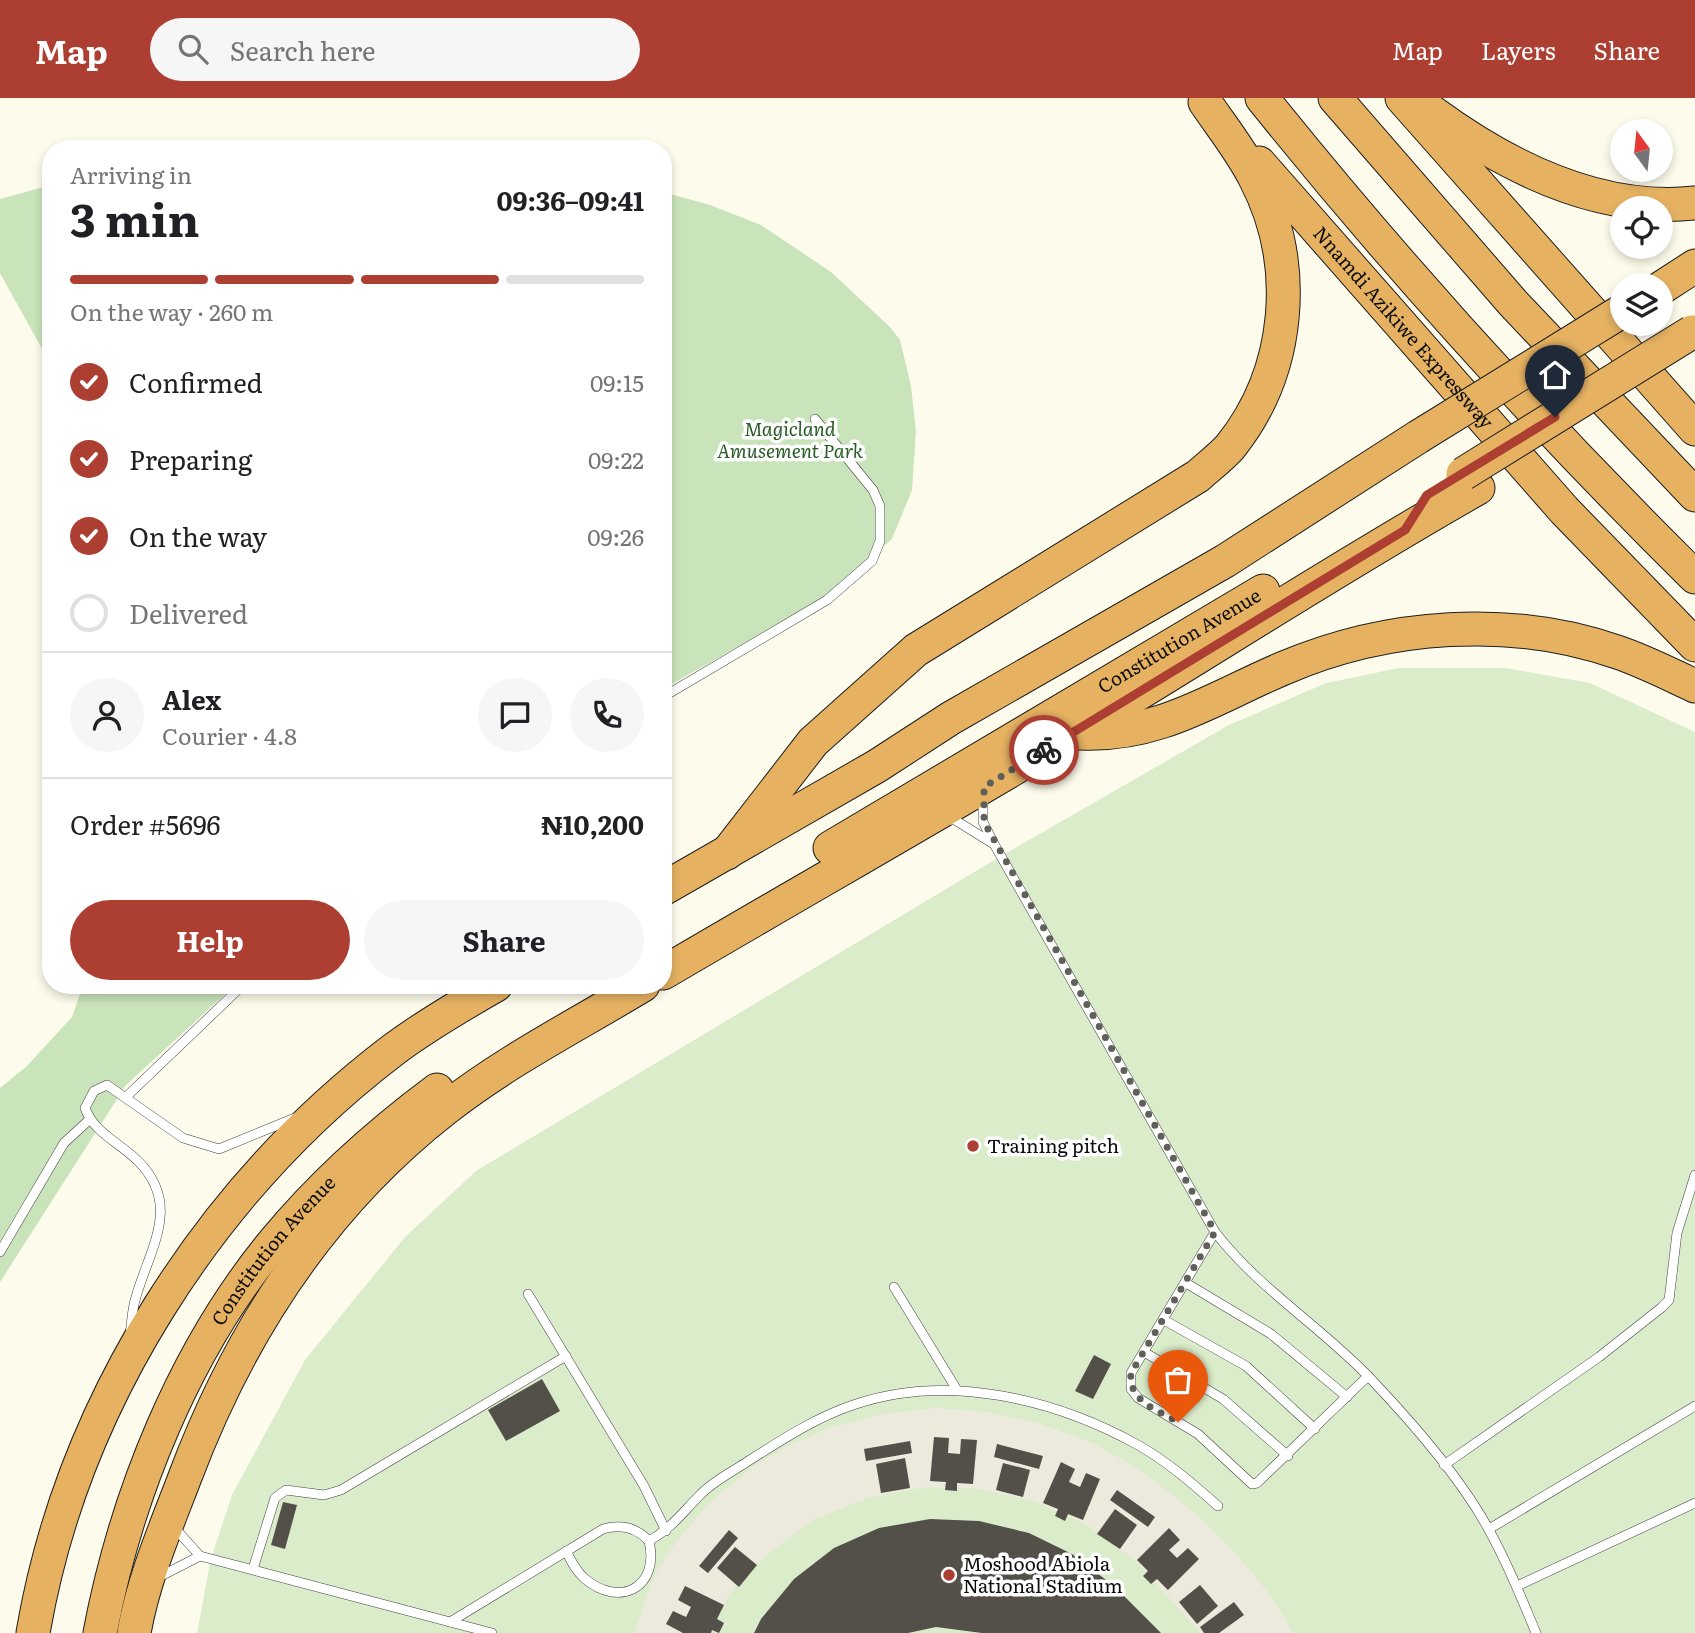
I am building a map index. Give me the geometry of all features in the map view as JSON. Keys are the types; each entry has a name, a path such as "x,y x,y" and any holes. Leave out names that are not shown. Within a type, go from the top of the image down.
{"highway":[{"name":"Nnamdi Azikiwe Expressway","path":"1262,98 1449,320 1609,492 1695,577"},
{"path":"1335,98 1513,303 1695,495"},
{"path":"1402,98 1695,429"},
{"path":"1413,98 1465,136 1514,164 1562,184 1614,199 1667,206 1695,203"},
{"name":"Nnamdi Azikiwe Expressway","path":"1204,100 1564,510 1695,645"},
{"path":"727,853 813,741 916,650 1198,476 1229,447 1270,376 1281,328 1281,248 1255,178 1204,100"},
{"path":"1673,280 1695,266"},
{"path":"672,884 877,766 951,718 1225,561 1418,437 1610,319"},
{"name":"Constitution Avenue","path":"672,943 986,774 1056,733 1427,495 1471,481 1694,340"},
{"path":"1056,733 1405,530 1471,481"},
{"path":"1405,530 1427,495"},
{"path":"1056,733 1097,734 1158,724 1180,717 1312,657 1375,640 1447,630 1481,629 1568,640 1616,652 1695,686"},
{"path":"672,968 921,822 986,774"},
{"path":"33,1633 40,1591 65,1506 99,1420 145,1331 202,1242 264,1168 332,1102 393,1050 482,994"},
{"name":"Constitution Avenue","path":"100,1633 111,1575 140,1485 178,1392 226,1311 273,1243 334,1178 398,1120 469,1067 586,994"},
{"path":"178,1392 295,1263 356,1188 444,1110 496,1073 628,994"},
{"path":"133,1629 169,1521 228,1374 295,1263"}],"lane":[{"path":"672,692 827,600 872,561 880,541 880,506 873,490 815,419"},
{"path":"986,774 984,822 994,844 1215,1232 1238,1262 1368,1376 1444,1465 1489,1529 1536,1633"},
{"path":"921,822 955,820 994,844"},
{"path":"126,1097 234,994"},
{"path":"124,1372 135,1299 162,1214 157,1188 139,1161 89,1120 85,1108 94,1091 107,1085 183,1138 219,1149 332,1102"},
{"path":"0,1252 64,1143 89,1120"},
{"path":"1444,1465 1599,1357 1669,1300 1677,1233 1695,1175"},
{"path":"1215,1232 1131,1373 1131,1389 1138,1398 1198,1434 1252,1484 1262,1482 1368,1376"},
{"path":"1186,1283 1271,1334 1347,1397"},
{"path":"894,1287 957,1390"},
{"path":"528,1294 644,1486 666,1531"},
{"path":"1164,1320 1246,1366 1315,1429"},
{"path":"1144,1352 1223,1399 1288,1456"},
{"path":"253,1569 275,1498 286,1490 324,1495 341,1490 566,1356"},
{"path":"649,1541 679,1521 701,1493 738,1467 827,1417 882,1396 939,1389 1032,1403 1107,1430 1177,1471 1218,1506"},
{"path":"1489,1529 1695,1406"},
{"path":"1517,1586 1695,1503"},
{"path":"169,1521 200,1556 492,1633"},
{"path":"450,1622 566,1551 603,1529 616,1525 642,1533 649,1541 652,1553 644,1580 637,1589 626,1593 611,1593 590,1582 566,1551"},
{"path":"148,1582 200,1556"}],"green space":[{"path":"42,187 42,349 0,273 0,199"},
{"name":"Magicland Amusement Park","path":"672,194 710,205 761,225 831,272 890,327 900,340 911,386 916,431 912,490 892,539 821,600 672,684"},
{"path":"1399,668 1506,668 1590,683 1695,732 1695,1633 197,1633 211,1558 232,1495 305,1360 405,1237 476,1171 1001,856 1229,725 1326,683"},
{"path":"80,994 225,994 126,1085 0,1282 0,1088 27,1066 72,1017"}],"shaded area":[{"path":"936,1408 988,1412 1041,1424 1095,1444 1143,1472 1196,1514 1235,1552 1274,1600 1293,1633 1201,1633 1133,1558 1087,1525 1036,1502 981,1489 925,1487 868,1498 813,1520 765,1556 730,1593 708,1633 634,1633 656,1572 679,1538 712,1500 753,1467 789,1445 833,1427 881,1414"}],"building":[{"path":"1094,1355 1111,1364 1093,1399 1075,1391"},
{"path":"542,1379 560,1411 506,1441 488,1410"},
{"path":"934,1437 949,1438 948,1453 960,1454 961,1439 977,1440 973,1484 957,1483 957,1491 945,1490 946,1482 930,1481"},
{"path":"910,1441 912,1453 866,1461 864,1449"},
{"path":"997,1444 1043,1456 1039,1469 994,1457"},
{"path":"905,1458 910,1488 881,1493 876,1464"},
{"path":"1061,1462 1075,1469 1069,1482 1080,1487 1086,1473 1100,1479 1083,1520 1068,1514 1065,1521 1055,1516 1058,1509 1043,1503"},
{"path":"1003,1463 1030,1470 1023,1497 996,1490"},
{"path":"1117,1490 1155,1517 1148,1527 1110,1500"},
{"path":"283,1502 297,1505 285,1549 271,1545"},
{"path":"1115,1509 1137,1525 1120,1549 1097,1534"},
{"name":"Moshood Abiola National Stadium","path":"930,1519 979,1521 1029,1533 1072,1554 1114,1586 1161,1633 982,1633 936,1627 908,1633 754,1633 761,1619 794,1579 834,1548 879,1528"},
{"path":"1169,1528 1180,1540 1169,1550 1177,1558 1188,1548 1199,1559 1168,1590 1157,1579 1151,1584 1143,1576 1148,1571 1137,1560"},
{"path":"729,1530 738,1538 708,1573 699,1566"},
{"path":"735,1547 757,1565 739,1587 717,1568"},
{"path":"1200,1585 1218,1606 1197,1624 1179,1602"},
{"path":"685,1586 724,1605 717,1619 724,1623 719,1633 712,1630 711,1633 683,1633 666,1624 673,1611 686,1617 691,1607 678,1600"},
{"path":"1234,1602 1244,1615 1219,1633 1204,1633 1200,1627"}],"way so far":[{"path":"1044,750 984,787 984,822 1215,1232 1131,1373 1131,1389 1138,1398 1178,1422"}],"place":[{"name":"Training pitch","path":"973,1146"},
{"name":"Moshood Abiola National Stadium","path":"949,1575"}],"route":[{"path":"1044,750 1405,530 1427,495 1555,417"}]}
